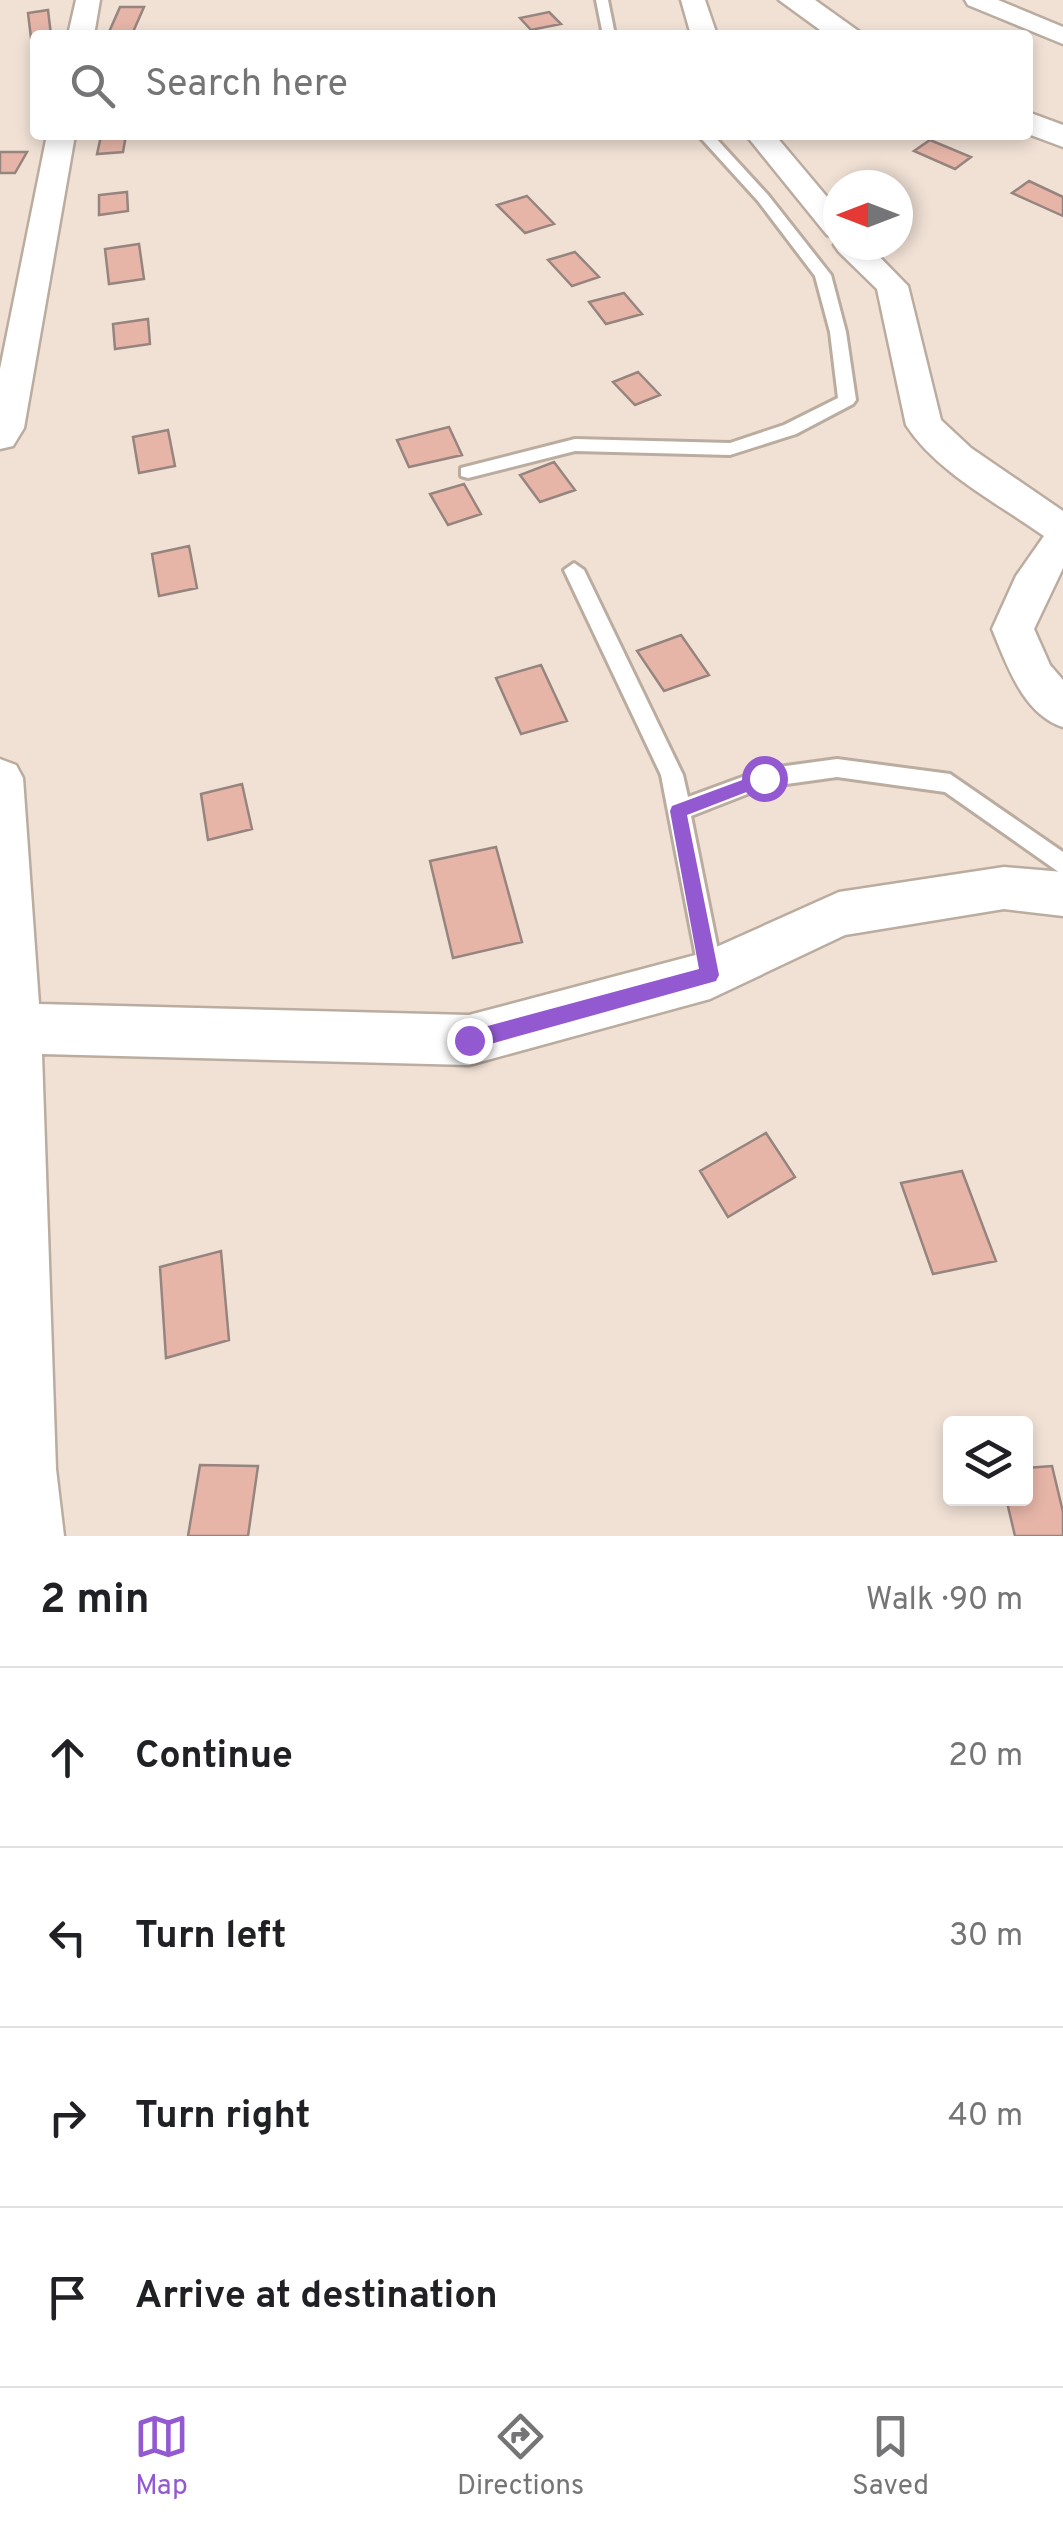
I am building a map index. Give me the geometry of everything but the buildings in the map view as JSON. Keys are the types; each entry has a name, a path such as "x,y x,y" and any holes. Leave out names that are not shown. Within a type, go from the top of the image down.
{"main road":[{"path":"794,0 840,30"},
{"path":"1033,124 1063,137"}],"street":[{"path":"82,30 88,0"},
{"path":"694,0 703,30"},
{"path":"976,0 1063,36"},
{"path":"0,437 6,428 59,140"},
{"path":"764,140 823,211"},
{"path":"865,260 892,286 924,424 958,457 1063,530"},
{"path":"1063,538 1036,576 1014,629 1033,676 1063,710"},
{"path":"0,778 15,1028 24,1470 31,1536"},
{"path":"15,1028 469,1040 710,975 839,914 1004,888 1063,894"}],"lane":[{"path":"602,0 608,30"},
{"path":"468,472 575,445 730,448 771,436 847,400 838,332 823,275 763,198 710,140"},
{"path":"574,570 672,775 710,975"},
{"path":"678,811 764,778 838,768 950,783 1063,865"}],"route":[{"path":"469,1040 710,975 695,882 678,811 764,778"}]}
